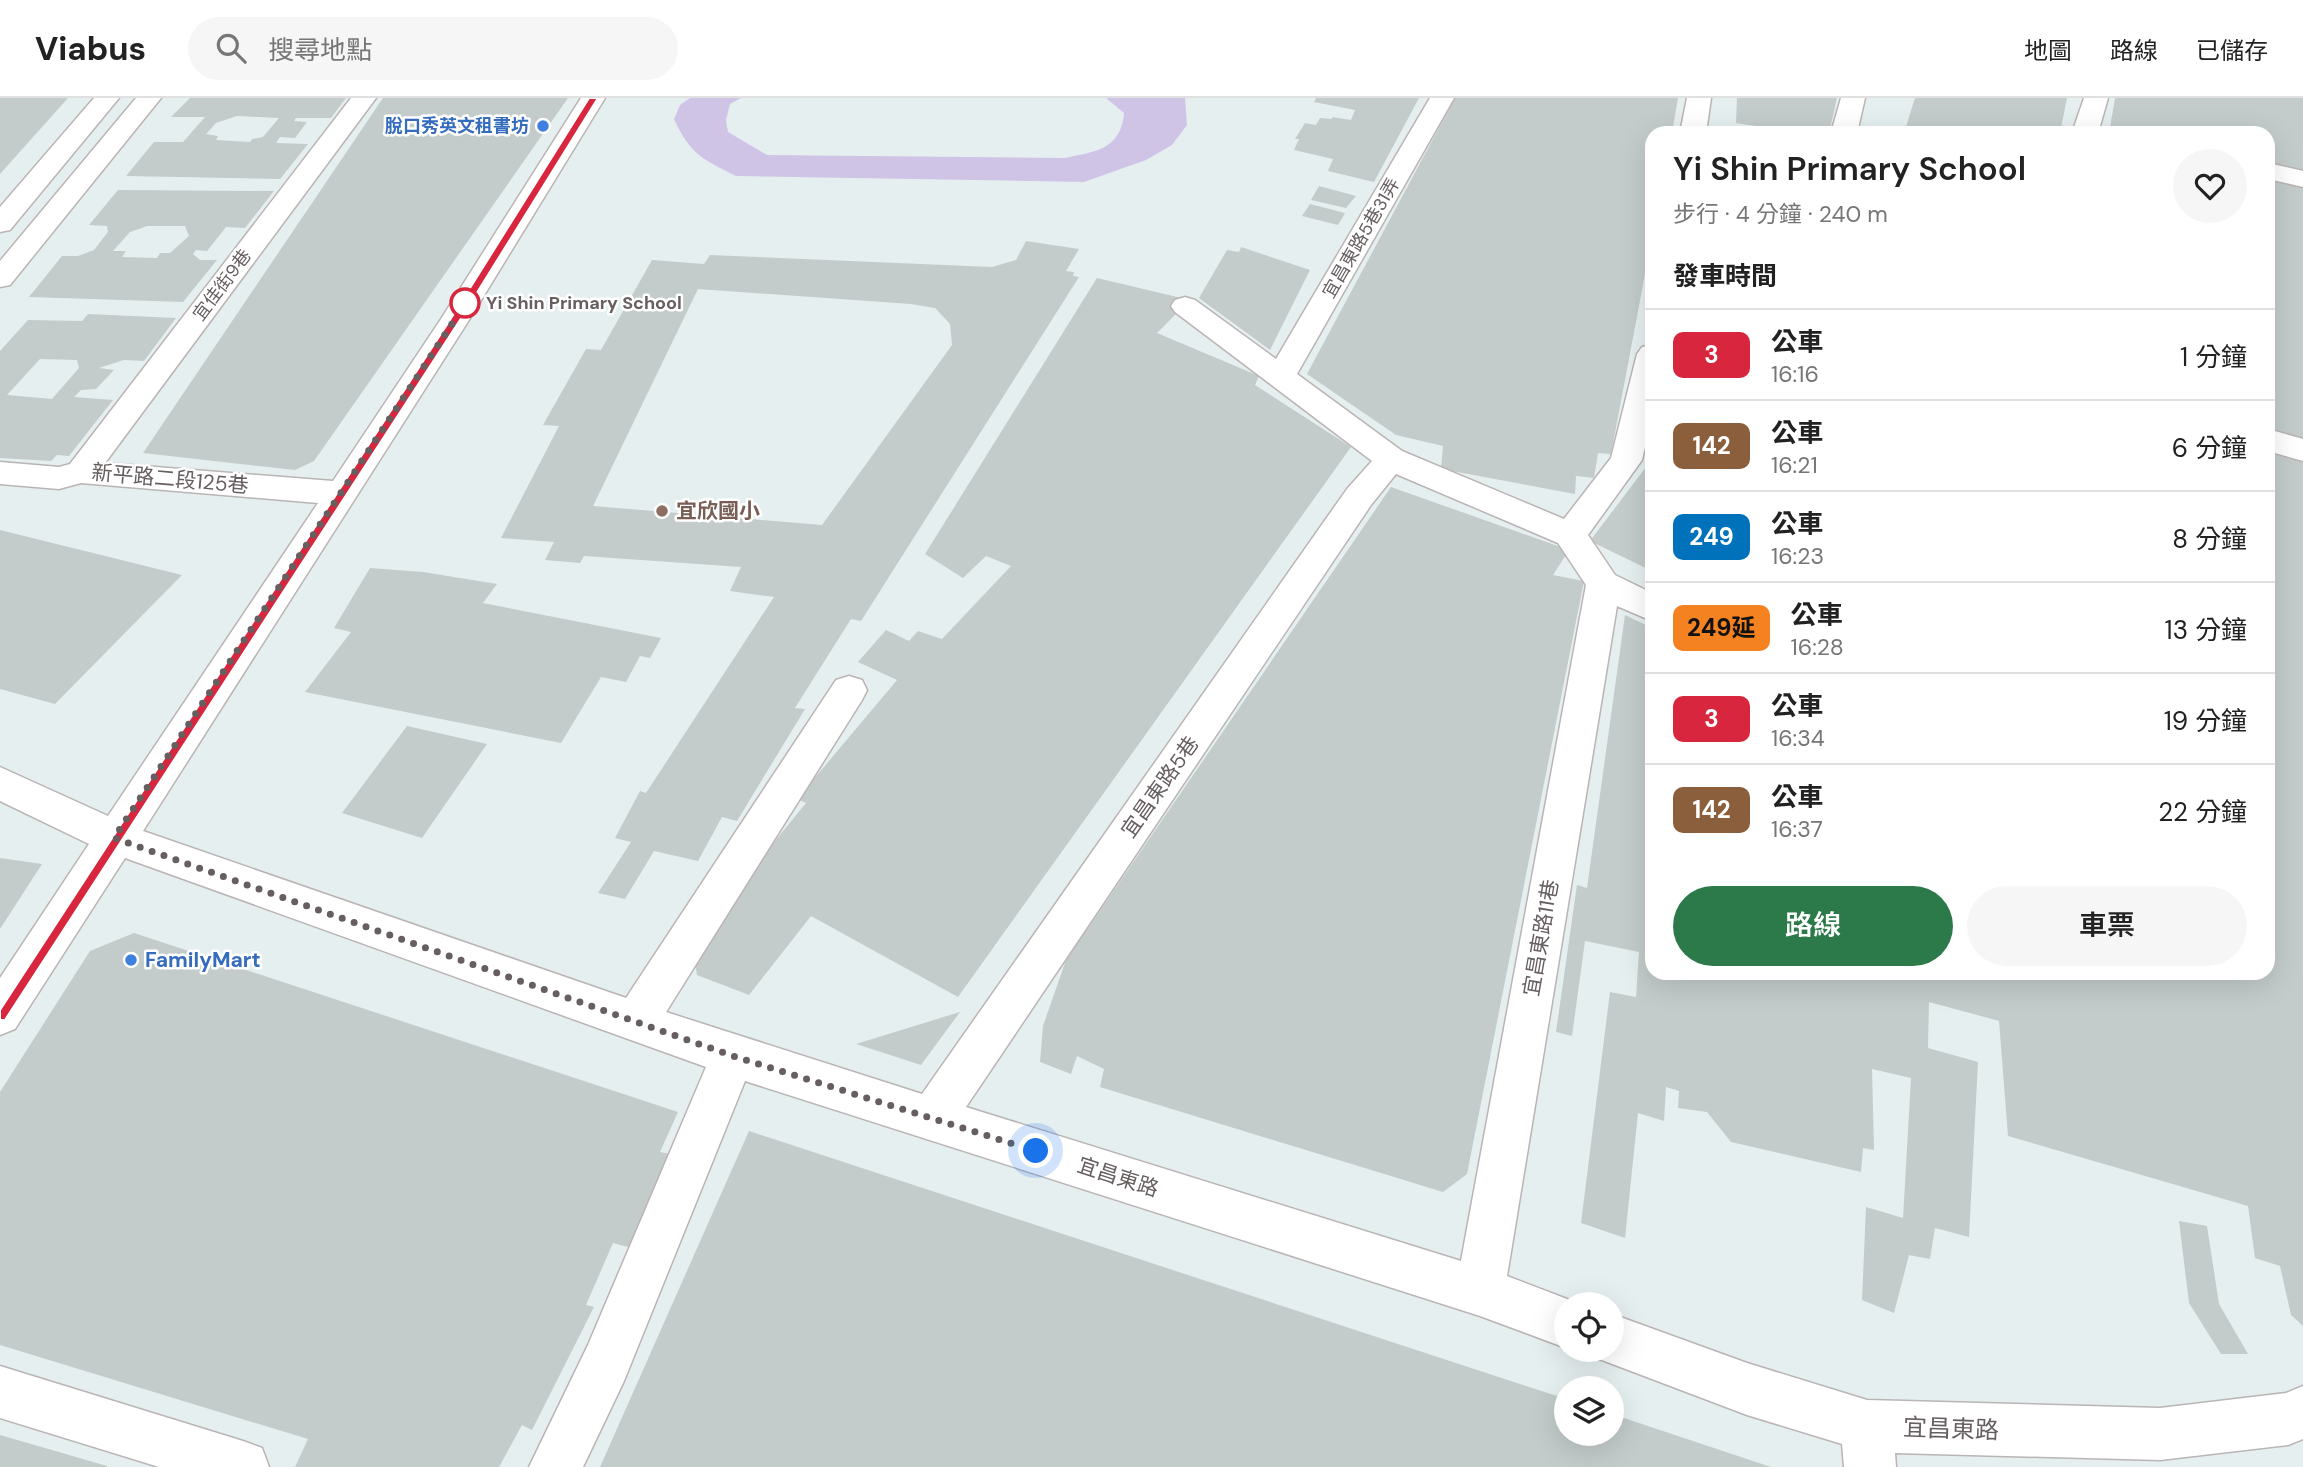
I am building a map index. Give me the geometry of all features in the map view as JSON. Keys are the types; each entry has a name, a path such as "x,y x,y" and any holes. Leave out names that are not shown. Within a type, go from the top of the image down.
{"street":[{"path":"0,225 107,98"},
{"path":"0,279 149,98"},
{"name":"宜佳街9巷","path":"81,472 364,98"},
{"path":"0,1015 455,320 593,98"},
{"name":"宜昌東路5巷31弄","path":"1280,377 1442,98"},
{"path":"1694,126 1699,98"},
{"path":"1846,126 1853,98"},
{"path":"2093,126 2096,98"},
{"path":"2275,173 2303,180"},
{"path":"1185,306 1391,459 1570,536 1603,584 1645,605"},
{"path":"1570,536 1626,460 1645,383"},
{"path":"2275,442 2303,450"},
{"name":"宜昌東路5巷","path":"932,1118 1359,497 1391,459"},
{"name":"新平路二段125巷","path":"0,473 59,478 81,472 341,494"},
{"name":"宜昌東路11巷","path":"1480,1291 1603,584"},
{"path":"635,1022 849,690"},
{"name":"宜昌東路","path":"0,783 114,838 733,1056 1480,1291 1554,1319"},
{"path":"555,1467 606,1363 733,1056"},
{"name":"宜昌東路","path":"1624,1343 1747,1389 1868,1447 2160,1434 2288,1419 2303,1412"},
{"path":"0,1392 243,1467"}],"shaded area":[{"path":"690,98 741,98 730,104 726,120 728,132 767,155 1064,158 1095,151 1112,142 1118,135 1124,113 1106,98 1185,98 1187,125 1172,145 1146,160 1084,182 736,176 698,154 680,131 674,119 680,105"}],"building":[{"path":"0,98 68,98 0,174"},
{"path":"190,98 346,98 331,118 296,118 294,121 307,122 295,138 280,137 276,143 308,144 280,179 126,176 154,142 183,142 205,117 171,117","holes":["237,116 279,118 263,137 250,142 216,140 218,136 206,134 216,123"]},
{"path":"383,98 568,98 314,461 295,470 143,453"},
{"path":"1316,98 1419,98 1374,182 1328,171 1333,159 1294,150 1299,139 1295,139 1305,123 1316,125 1320,118 1332,117 1351,120 1355,110 1314,102"},
{"path":"1455,98 1678,98 1673,126 1645,126 1645,274 1611,454 1598,453 1594,478 1576,476 1575,494 1441,469 1443,446 1396,435 1307,374"},
{"path":"1737,98 1837,98 1831,126 1756,126 1736,123"},
{"path":"1915,98 2067,98 2061,126 1906,126"},
{"path":"2115,98 2303,98 2303,172 2275,166 2275,126 2110,126"},
{"path":"2275,180 2303,186 2303,439 2275,432"},
{"path":"1319,186 1356,196 1346,208 1311,200"},
{"path":"118,190 274,191 245,228 226,227 207,251 196,250 193,254 200,260 217,260 183,302 29,297 62,256 78,256 94,250 108,232 107,226 89,225","holes":["147,226 185,226 189,236 170,253 160,253 157,258 122,257 126,251 113,251 130,232"]},
{"path":"1310,204 1345,213 1338,225 1302,216"},
{"path":"1026,241 1079,249 1066,271 1074,272 1073,276 1079,277 861,621 851,619 795,708 805,709 737,821 722,817 698,861 654,851 625,899 598,893 631,842 615,838 640,791 646,793 774,597 730,591 741,567 584,556 580,563 545,560 554,542 501,538 559,426 543,425 586,349 601,350 652,260 704,264 710,255 992,267 1016,260","holes":["698,289 935,308 950,324 952,345 822,525 593,506"]},
{"path":"1241,247 1310,270 1270,350 1199,298 1227,250 1239,252"},
{"path":"1097,278 1190,300 1157,333 1259,376 1255,385 1351,447 958,997 811,916 749,995 697,975 695,963 744,879 806,803 797,799 897,680 858,662 886,630 909,641 918,631 942,639 1011,566 986,556 963,578 925,554"},
{"path":"88,314 176,318 144,361 124,360 99,368 114,370 96,389 81,390 74,397 113,400 69,456 57,455 51,461 0,458 0,351 28,320 82,321","holes":["40,359 77,360 79,368 52,399 7,395"]},
{"path":"2275,454 2303,462 2303,1326 2291,1315 2280,1266 2255,1258 2248,1206 2008,1136 1999,1021 1929,1002 1928,1048 1978,1062 1969,1237 1935,1228 1930,1259 1909,1255 1894,1313 1862,1300 1866,1207 1903,1218 1911,1078 1872,1069 1874,1150 1863,1148 1861,1172 1731,1142 1707,1112 1678,1108 1679,1091 1666,1087 1664,1121 1638,1113 1625,1238 1581,1223 1610,992 1636,997 1639,952 1585,941 1572,1036 1556,1032 1577,885 1587,888 1625,615 1645,625 1645,980 2275,980"},
{"path":"1645,468 1645,568 1590,541"},
{"path":"1391,487 1569,550 1553,575 1584,581 1467,1174 1443,1192 1100,1087 1104,1069 1077,1056 1071,1074 1040,1062 1043,1026 1066,960"},
{"path":"0,530 182,575 55,704 0,689"},
{"path":"370,568 423,572 497,584 483,603 661,638 650,658 640,656 626,682 601,677 561,743 305,692 351,632 334,628"},
{"path":"407,726 487,744 422,838 342,813"},
{"path":"0,858 42,864 0,929"},
{"path":"134,933 678,1112 660,1152 676,1155 632,1248 613,1243 586,1305 594,1307 532,1430 522,1425 499,1467 295,1467 308,1439 0,1345 0,1092 90,951"},
{"path":"960,1012 921,1065 856,1044"},
{"path":"749,1131 1554,1395 1554,1446 1624,1446 1624,1418 1771,1467 600,1467"},
{"path":"2179,1221 2207,1226 2219,1304 2248,1354 2221,1354 2189,1303"},
{"path":"0,1435 107,1466 107,1467 0,1467"}],"bus line":[{"name":"3","path":"0,1015 455,320 593,98"}],"place":[{"name":"脫口秀英文租書坊","path":"543,126"},
{"name":"Yi Shin Primary School","path":"465,303"},
{"name":"宜欣國小","path":"662,511"},
{"name":"FamilyMart","path":"131,960"}],"route":[{"path":"465,303 469,298 114,838 733,1056 1036,1151"}]}
